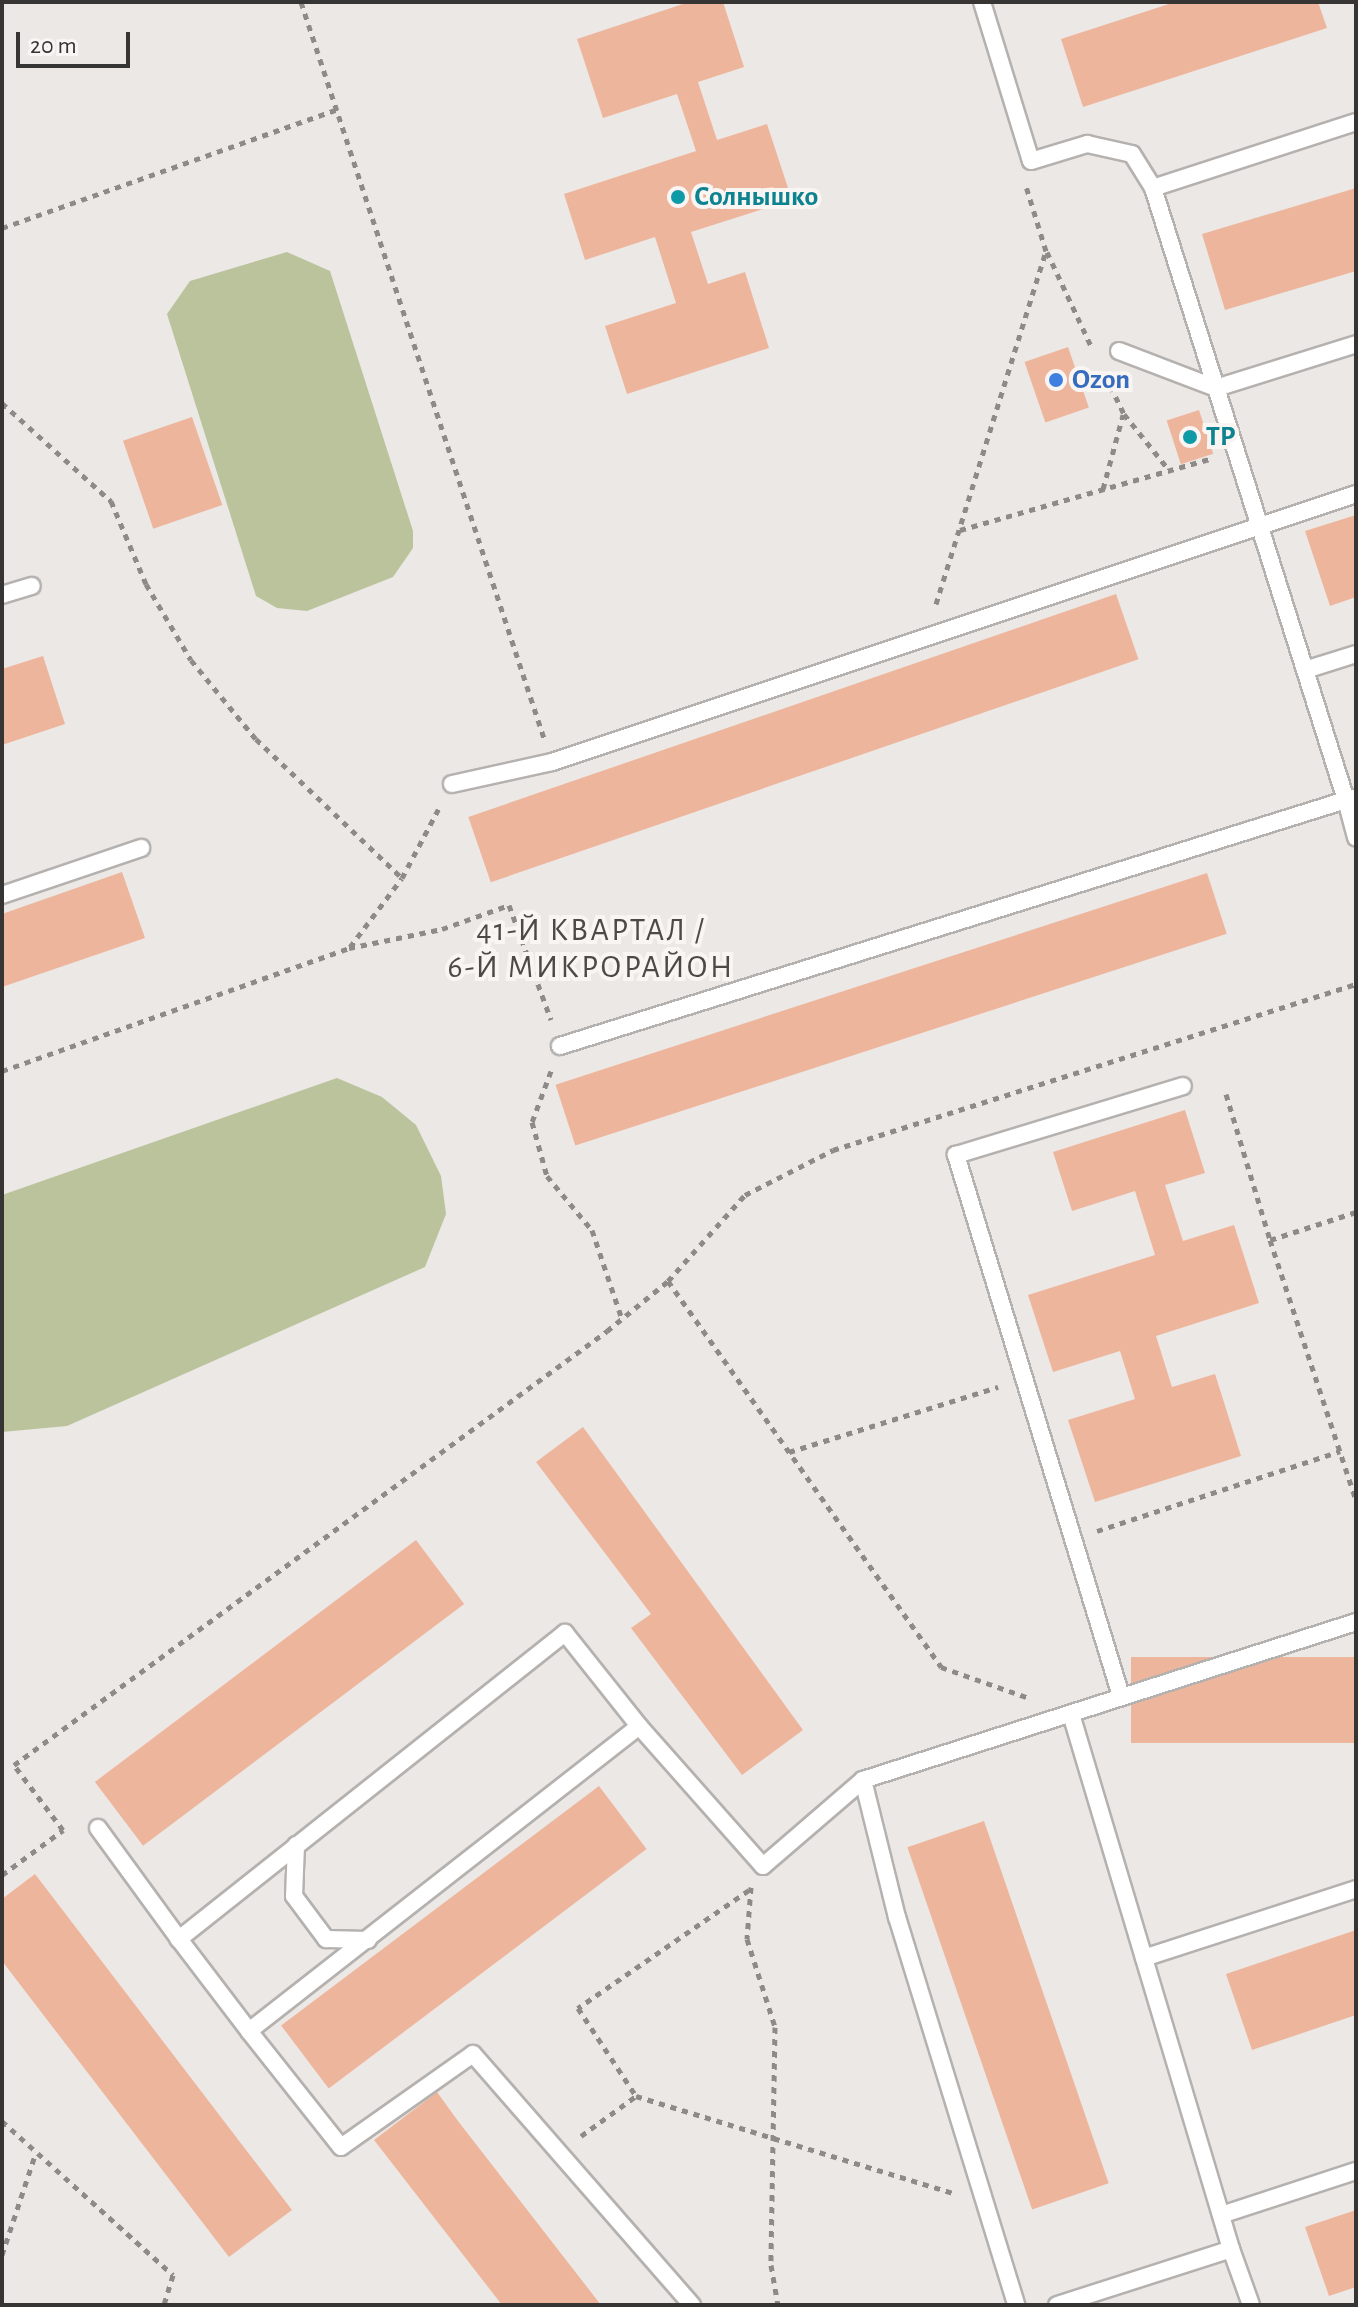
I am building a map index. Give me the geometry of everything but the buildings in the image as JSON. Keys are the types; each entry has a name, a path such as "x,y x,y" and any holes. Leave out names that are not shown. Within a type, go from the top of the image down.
{"lane":[{"path":"982,2 1031,161 1087,144 1132,154 1153,188 1305,670 1351,798 1356,838"},
{"path":"1153,188 1356,122"},
{"path":"1119,351 1216,388 1356,344"},
{"path":"452,784 552,762 1356,494"},
{"path":"2,595 32,586"},
{"path":"1305,670 1356,654"},
{"path":"560,1046 1351,798"},
{"path":"2,895 141,848"},
{"path":"1121,1696 956,1155 1183,1086"},
{"path":"179,1939 565,1633 639,1726 763,1866 863,1780 1356,1622"},
{"path":"1071,1714 1231,2249 1251,2305"},
{"path":"249,2031 639,1726"},
{"path":"863,1780 1016,2305"},
{"path":"98,1828 249,2031 341,2147 473,2054 561,2151 692,2305"},
{"path":"296,1845 294,1896 326,1939 368,1940"},
{"path":"1144,1958 1356,1889"},
{"path":"1221,2215 1356,2171"},
{"path":"1057,2305 1231,2249"}],"path":[{"path":"301,2 552,762"},
{"path":"2,228 336,110"},
{"path":"926,636 1046,251 1023,178"},
{"path":"2,403 111,501 146,584 191,660 256,739 402,878"},
{"path":"1103,489 1124,414"},
{"path":"959,531 1236,451"},
{"path":"349,948 402,878 452,784"},
{"path":"2,1071 349,948 442,929 509,905 560,1046 532,1122 547,1176 592,1230 622,1319"},
{"path":"2,1875 63,1830 14,1765 622,1319 668,1281 745,1195 833,1150 1356,984"},
{"path":"1226,1094 1270,1240 1356,1500"},
{"path":"1270,1240 1356,1212"},
{"path":"668,1281 941,1667 1071,1714"},
{"path":"789,1452 1024,1379"},
{"path":"1073,1539 1340,1451"},
{"path":"763,1866 750,1889 578,2008 636,2096 773,2135 985,2205"},
{"path":"750,1889 747,1939 775,2027 771,2265 778,2305"},
{"path":"561,2151 636,2096"},
{"path":"2,2121 173,2275 164,2305"},
{"path":"2,2255 36,2152"}],"green space":[{"path":"287,252 330,271 413,531 413,548 393,577 307,611 277,608 256,596 167,314 190,281"},
{"path":"337,1078 382,1097 416,1125 441,1176 446,1214 425,1267 67,1426 2,1432 2,1195"}],"place":[{"name":"Солнышко","path":"678,197"},
{"name":"Ozon","path":"1056,380"},
{"name":"ТР","path":"1190,437"}],"district":[{"name":"41-Й КВАРТАЛ / 6-Й МИКРОРАЙОН","path":"591,950"}]}
